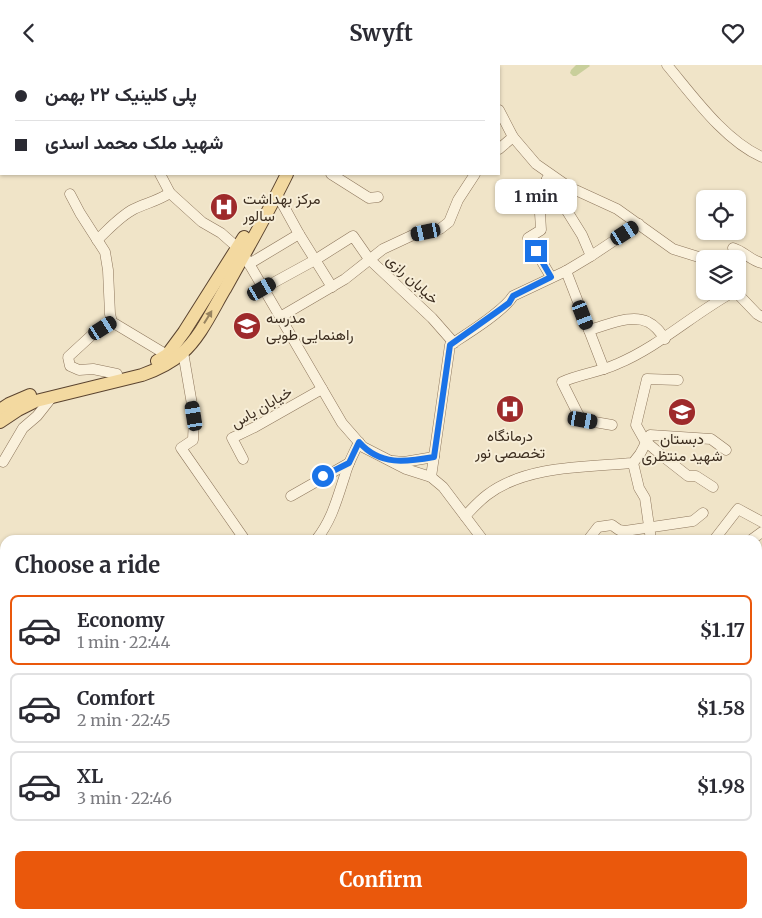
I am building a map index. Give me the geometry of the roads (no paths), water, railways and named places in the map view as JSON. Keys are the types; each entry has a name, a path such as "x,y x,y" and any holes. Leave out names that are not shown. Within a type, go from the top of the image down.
{"main road":[{"path":"244,255 280,175"},
{"path":"0,410 9,404 41,391 156,370 183,352 189,336 244,255 286,175"},
{"path":"0,422 36,401 154,364 189,336"}],"street":[{"path":"666,65 715,120 752,152 762,157"},
{"path":"500,112 513,137 547,179 582,235 591,256"},
{"path":"500,148 513,137"},
{"path":"536,164 569,187 617,209 673,249 696,256"},
{"path":"161,175 170,193 202,222 221,233 244,255 262,289 342,423 364,447 387,461 431,477 443,487 477,535"},
{"path":"333,175 369,198 378,197"},
{"path":"280,317 346,279 383,249 413,235 440,229 449,222 458,200 474,175"},
{"path":"547,179 548,183 540,213 541,230 528,238 551,277"},
{"path":"97,240 132,210 157,201 170,193"},
{"path":"70,194 105,252 112,322 167,355"},
{"path":"277,194 332,287"},
{"path":"431,477 450,345 504,307 513,296 566,271 639,224"},
{"path":"244,255 299,234"},
{"name":"خیابان رازی","path":"315,260 353,236 369,259 432,318 454,343"},
{"path":"733,248 739,249 756,262 762,263"},
{"path":"262,289 315,260"},
{"path":"566,271 604,369"},
{"path":"612,425 583,420 562,382 573,377 617,365 665,339 721,300"},
{"path":"744,300 762,317"},
{"path":"589,331 626,320 638,319 647,321 657,328 665,339"},
{"path":"112,322 93,334 68,357 70,365 79,370 94,369 122,375"},
{"path":"183,352 194,416 193,440 181,448 242,535"},
{"path":"678,380 646,379 636,425 646,441 688,476 696,477 713,487"},
{"name":"خیابان یاس","path":"243,459 232,438 322,389"},
{"path":"3,463 23,428 37,416 52,397"},
{"path":"465,516 487,494 513,481 562,468 633,463 650,435 711,439 726,450"},
{"path":"320,535 332,514 349,463 359,442"},
{"path":"387,461 434,457"},
{"path":"291,496 349,463"},
{"path":"633,463 639,488 645,498 651,535"},
{"path":"718,535 738,509 762,522"},
{"path":"592,535 598,527 612,525 619,530 625,531 693,521 703,513"}],"place":[{"name":"مرکز بهداشت سالور","path":"224,207"},
{"name":"مدرسه راهنمایی طوبی","path":"247,326"},
{"name":"درمانگاه تخصصی نور","path":"510,409"},
{"name":"دبستان شهید منتظری","path":"682,412"}]}
